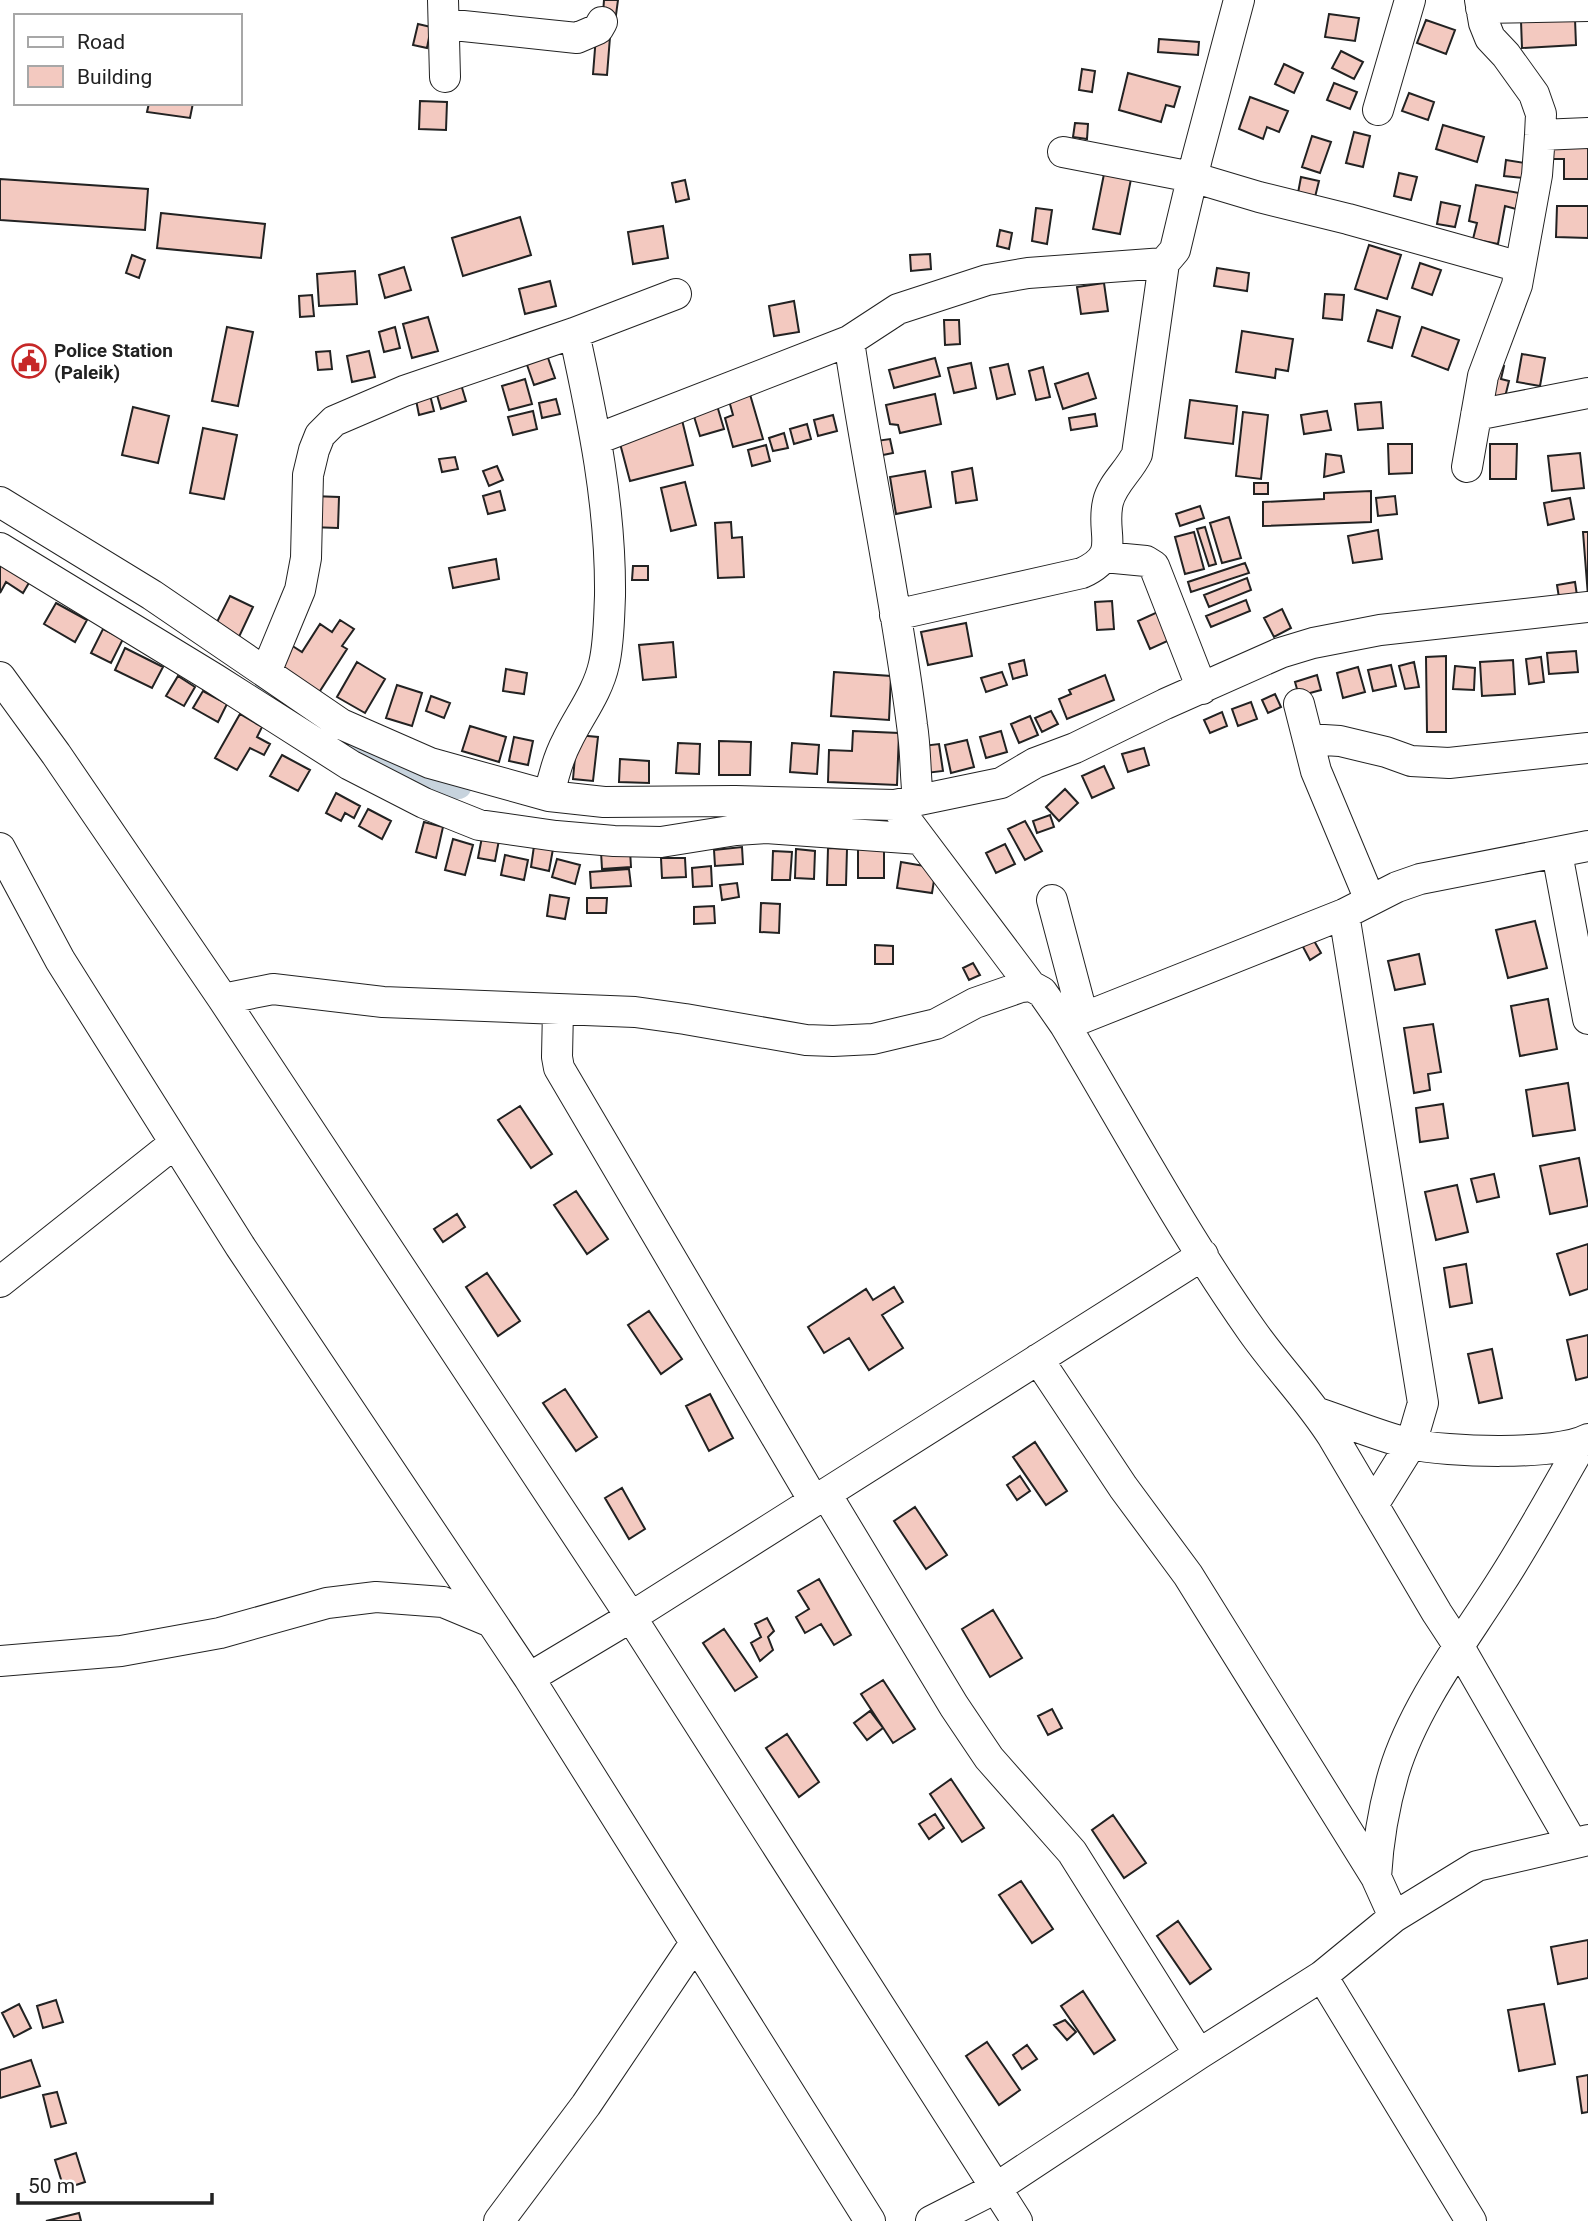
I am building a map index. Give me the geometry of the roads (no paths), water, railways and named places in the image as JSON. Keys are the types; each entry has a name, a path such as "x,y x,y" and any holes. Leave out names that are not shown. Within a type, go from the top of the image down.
{"street":[{"path":"895,615 1082,573 1098,565 1104,557 1107,543 1107,503 1137,454 1164,263 1175,250 1239,0"},
{"path":"1378,110 1410,0"},
{"path":"1466,467 1483,376 1517,285 1537,175 1541,114 1534,94 1490,38 1481,4 1588,6"},
{"path":"445,77 444,12 577,38 598,29 602,22"},
{"path":"1540,135 1588,133"},
{"path":"1063,152 1192,177 1520,267"},
{"path":"597,439 849,341 898,309 1004,276 1164,263"},
{"path":"266,672 300,590 306,558 308,475 314,450 320,435 334,421 404,391 574,333 676,294"},
{"path":"549,796 555,769 567,740 604,665 610,612 607,509 597,439 574,333"},
{"path":"849,341 913,727 906,802 917,835 1031,986 1042,992 1074,1021"},
{"path":"1476,415 1588,393"},
{"path":"0,502 152,594 341,724 430,763 549,796 617,809 735,801 906,802 1001,783 1035,763 1075,748 1280,653 1313,643 1380,630 1588,607"},
{"path":"0,548 350,765 424,803 479,825 556,836 642,842 661,842 766,828 917,835"},
{"path":"1104,557 1139,560 1154,566 1202,689"},
{"path":"0,677 56,754 223,999 631,1617 1017,2221"},
{"path":"1299,705 1316,771 1370,900"},
{"path":"1308,739 1340,741 1411,761 1449,763 1588,748"},
{"path":"617,809 642,842"},
{"path":"1074,1021 1344,914 1397,887 1420,879 1588,846"},
{"path":"0,848 6,878 240,1246 529,1678 870,2221"},
{"path":"1557,853 1588,1019"},
{"path":"931,2221 996,2188 1322,1976 1394,1917 1477,1866 1580,1842 1318,1413 1253,1333 1203,1255 1074,1021 1052,901"},
{"path":"1344,914 1423,1403 1411,1444 1373,1505"},
{"path":"223,999 273,989 383,1002 635,1012 685,1018 806,1040 833,1041 873,1039 936,1024 975,1003 1031,986"},
{"path":"558,1009 559,1068 820,1497 989,1758 1072,1852 1199,2054"},
{"path":"0,1282 176,1143"},
{"path":"529,1678 631,1617 1203,1255"},
{"path":"1038,1359 1123,1487 1188,1575 1376,1877 1394,1917"},
{"path":"1318,1413 1411,1444 1518,1450 1556,1448 1586,1441"},
{"path":"1376,1877 1379,1837 1394,1773 1406,1739 1458,1645 1500,1584 1586,1441"},
{"path":"0,1661 121,1651 220,1633 327,1603 376,1597 443,1602 491,1622"},
{"path":"499,2221 586,2105 695,1943"},
{"path":"1322,1976 1471,2221"}],"waterway":[{"path":"264,696 406,771 458,785"}],"place":[{"name":"Police Station (Paleik)","path":"29,361"}]}
